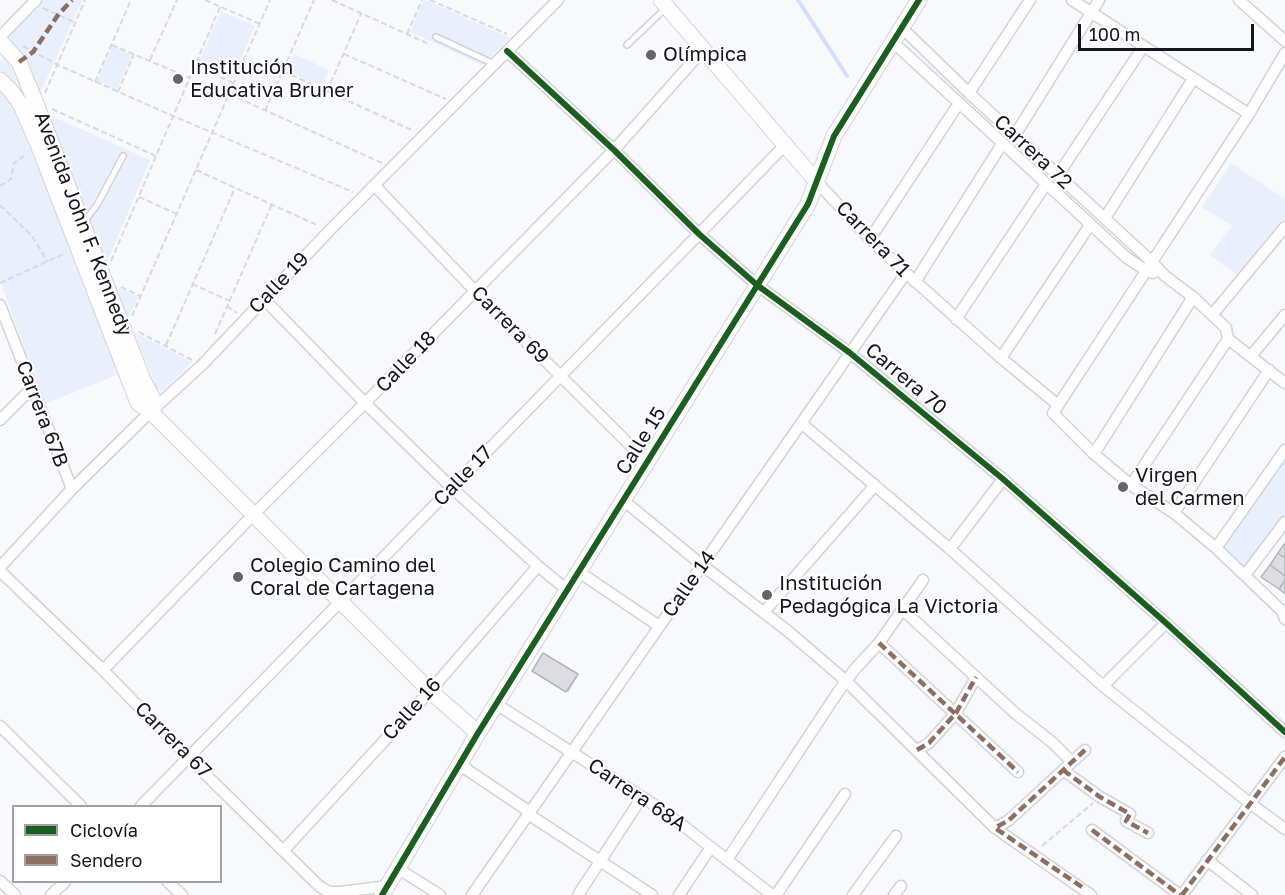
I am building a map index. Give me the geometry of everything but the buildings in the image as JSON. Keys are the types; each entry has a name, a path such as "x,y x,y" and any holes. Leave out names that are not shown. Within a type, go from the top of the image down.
{"street":[{"name":"Calle 19","path":"0,569 72,489 202,365 330,230 558,0"},
{"name":"Calle 15","path":"385,890 478,733 808,204 834,136 919,0"},
{"path":"969,93 1030,0"},
{"path":"1072,0 1249,114"},
{"path":"1015,135 1099,0"},
{"path":"1239,0 1285,41"},
{"path":"0,40 34,1"},
{"name":"Carrera 71","path":"664,4 816,181 870,239 1055,409 1094,454 1131,485 1174,513 1216,548 1282,611 1285,619"},
{"name":"Carrera 72","path":"902,28 1105,218 1149,266"},
{"name":"Avenida John F. Kennedy","path":"0,40 19,62 39,105 82,224 126,330 143,380 152,397 151,412"},
{"name":"Carrera 72","path":"893,42 1127,258 1149,266 1193,297 1226,328 1228,339 1285,382"},
{"path":"1059,175 1143,47"},
{"name":"Calle 18","path":"103,670 614,150 703,50"},
{"name":"Carrera 70","path":"507,51 614,150 699,234 757,285 850,353 1003,479 1285,732"},
{"path":"1055,409 1249,114 1285,54"},
{"path":"1105,218 1193,79"},
{"name":"Avenida John F. Kennedy","path":"0,80 21,105 39,147 138,403 151,412 430,691 478,733"},
{"path":"870,239 958,103"},
{"path":"915,282 1002,144"},
{"name":"Calle 17","path":"143,805 785,145"},
{"path":"956,319 1046,184"},
{"name":"Carrera 69","path":"375,186 475,291 647,462"},
{"path":"1001,358 1090,225"},
{"path":"1212,315 1285,227"},
{"name":"Calle 14","path":"472,895 906,273"},
{"path":"1094,454 1193,297"},
{"path":"264,299 452,488 567,590"},
{"name":"Carrera 67B","path":"0,305 72,489"},
{"path":"1251,356 1285,315"},
{"path":"1131,485 1228,339"},
{"path":"1174,513 1269,370"},
{"path":"0,420 32,389"},
{"path":"801,423 950,549 1103,686 1285,829"},
{"path":"1216,548 1285,450"},
{"path":"950,549 1003,479"},
{"path":"764,612 874,484"},
{"path":"623,500 764,612 846,681 995,828 1033,854 1078,891 1091,895"},
{"path":"1245,575 1285,522"},
{"name":"Calle 16","path":"284,850 430,691 538,566"},
{"name":"Carrera 67","path":"0,569 319,886 329,892 339,893 380,887 385,890"},
{"path":"579,572 659,626"},
{"path":"727,860 846,681 879,643 923,580"},
{"path":"903,610 1072,762"},
{"path":"1103,686 1166,623"},
{"path":"879,643 1018,772"},
{"path":"917,750 956,714 976,677"},
{"name":"Carrera 68A","path":"496,704 642,797 685,827 772,895"},
{"path":"0,726 79,805"},
{"path":"995,828 1009,820 1084,750"},
{"path":"1092,830 1181,895 1285,757"},
{"path":"460,765 652,895"},
{"path":"1063,770 1100,797 1130,814 1126,820 1148,833"},
{"path":"776,895 845,794"},
{"path":"578,895 642,797"},
{"path":"853,895 896,836"},
{"path":"679,895 711,847"},
{"path":"1207,860 1251,895"},
{"path":"398,868 440,895"},
{"path":"0,881 15,895"},
{"path":"51,895 64,883"},
{"path":"169,883 182,895"}],"lane":[{"path":"627,45 664,4"},
{"path":"436,37 494,64"},
{"path":"82,224 98,205 123,156"}],"path":[{"path":"85,0 39,105 156,156"},
{"path":"95,82 131,0"},
{"path":"150,61 177,0"},
{"path":"204,0 260,24"},
{"path":"202,365 166,345 126,330 270,0"},
{"path":"265,111 314,0"},
{"path":"332,0 437,48"},
{"path":"407,34 423,0"},
{"path":"430,0 518,39"},
{"path":"34,1 76,23"},
{"path":"103,278 220,7"},
{"path":"327,91 361,13"},
{"path":"18,44 95,82 364,196"},
{"path":"111,44 190,78"},
{"path":"118,92 134,54"},
{"path":"344,54 455,103"},
{"path":"195,66 234,83"},
{"path":"283,71 423,135"},
{"path":"229,94 392,168"},
{"path":"0,186 11,179 14,163 39,147"},
{"path":"196,170 330,230"},
{"path":"166,345 235,188"},
{"path":"139,197 177,214"},
{"path":"214,336 272,204"},
{"path":"0,205 32,236 46,262"},
{"path":"0,283 78,247"},
{"path":"192,284 230,301"},
{"path":"1033,854 1100,797"}],"shaded area":[{"path":"44,0 82,0 40,94 21,52 9,37"},
{"path":"424,0 510,38 482,65 410,32"},
{"path":"221,11 255,26 232,79 198,64"},
{"path":"112,46 132,55 117,90 97,81"},
{"path":"294,54 329,70 322,86 287,71"},
{"path":"6,56 26,101 0,71 0,61"},
{"path":"0,90 11,101 19,116 119,374 45,404 0,281"},
{"path":"47,114 150,160 106,265"},
{"path":"1231,163 1285,199 1285,220 1239,276 1210,255 1232,226 1202,207"},
{"path":"113,285 138,297 128,319"},
{"path":"134,332 192,362 163,391 156,387"},
{"path":"1285,459 1285,516 1245,571 1221,549"}],"waterway":[{"path":"798,0 847,76"}],"marked path":[{"path":"19,62 33,52 58,15 72,0"},
{"path":"125,333 127,326"},
{"path":"879,643 1018,772"},
{"path":"917,750 929,743 956,713 976,677"},
{"path":"1082,887 995,828 1009,820 1085,750"},
{"path":"1182,895 1285,757"},
{"path":"1063,770 1100,797 1130,814 1126,821 1148,833"},
{"path":"1092,830 1180,895"}],"cycle path":[{"path":"382,895 478,733 808,204 834,136 919,0"},
{"path":"507,51 614,150 699,234 757,285 850,353 1003,479 1285,732"}],"place":[{"name":"Olímpica","path":"651,55"},
{"name":"Institución Educativa Bruner","path":"178,79"},
{"name":"Virgen del Carmen","path":"1123,487"},
{"name":"Colegio Camino del Coral de Cartagena","path":"238,577"},
{"name":"Institución Pedagógica La Victoria","path":"767,595"}]}
